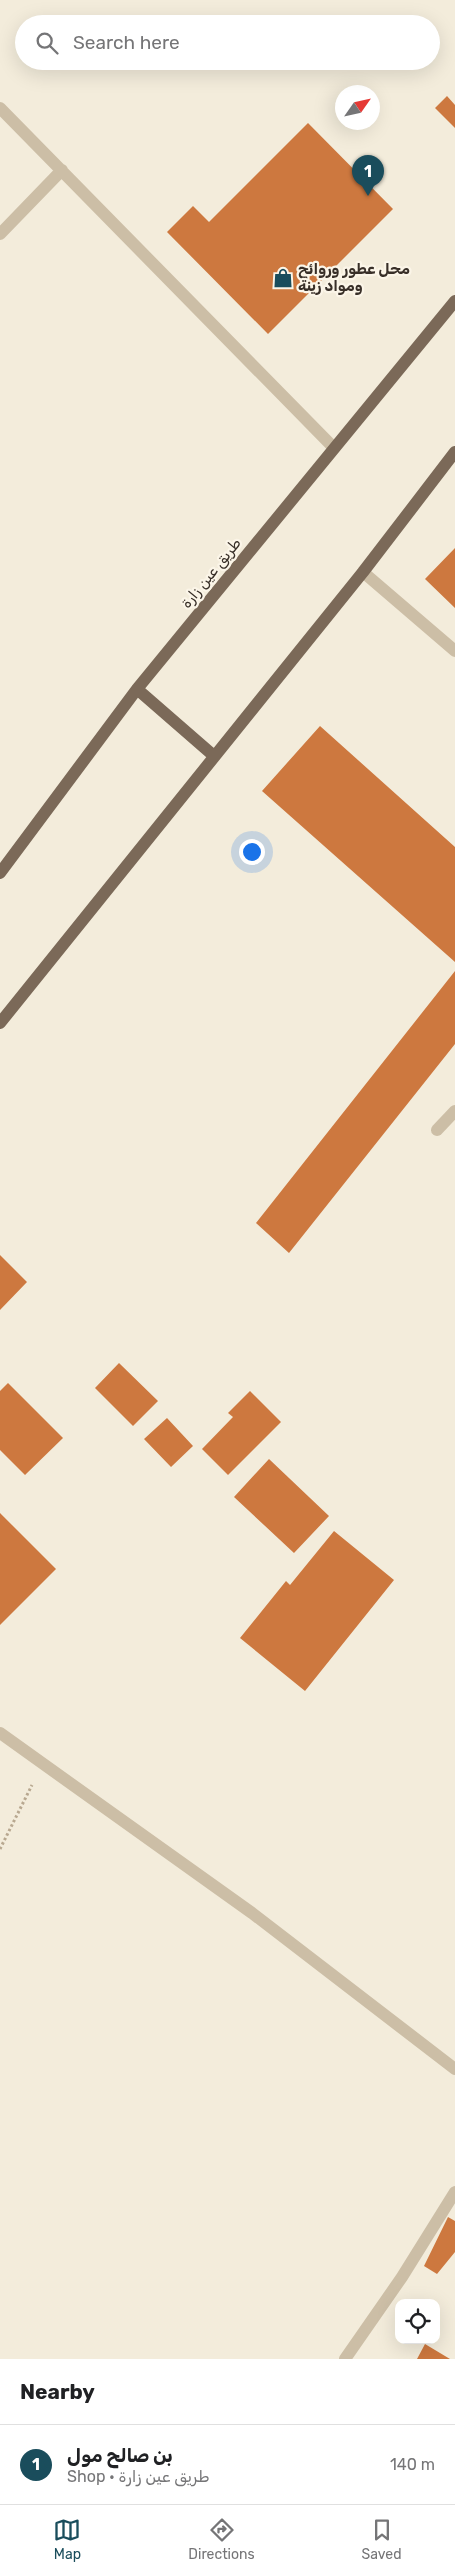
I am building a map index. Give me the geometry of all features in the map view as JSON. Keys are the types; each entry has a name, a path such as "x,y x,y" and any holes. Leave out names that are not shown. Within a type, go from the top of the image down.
{"main road":[{"name":"طريق عين زارة","path":"0,873 137,689 455,301"},
{"path":"0,1022 363,572 455,452"},
{"path":"137,689 214,756"}],"street":[{"path":"0,108 334,448"},
{"path":"0,234 62,170"},
{"path":"363,572 455,651"},
{"path":"437,1130 455,1111"},
{"path":"0,1733 252,1913 455,2069"},
{"path":"345,2359 402,2277 455,2192"}],"path":[{"path":"0,1849 43,1764"}],"building":[{"path":"447,96 455,105 455,128 435,108"},
{"path":"308,123 393,209 268,334 167,232 193,206 209,222"},
{"path":"455,548 455,608 425,579"},
{"path":"320,726 455,847 455,962 262,791"},
{"path":"455,971 455,1044 289,1253 256,1223"},
{"path":"0,1255 27,1282 0,1310"},
{"path":"119,1363 158,1401 133,1426 95,1388"},
{"path":"8,1383 63,1438 25,1475 0,1450 0,1391"},
{"path":"250,1391 281,1422 228,1475 202,1449 233,1417 228,1413"},
{"path":"167,1418 193,1446 171,1467 144,1439"},
{"path":"269,1459 329,1516 294,1553 234,1497"},
{"path":"0,1513 56,1569 0,1625"},
{"path":"334,1531 394,1580 305,1691 240,1638 286,1581 290,1585"},
{"path":"448,2217 455,2221 455,2252 437,2274 424,2266"},
{"path":"425,2344 450,2359 417,2359"}],"place":[{"name":"بن صالح مول","path":"368,196"},
{"name":"محل عطور وروائح ومواد زينة","path":"283,278"}]}
